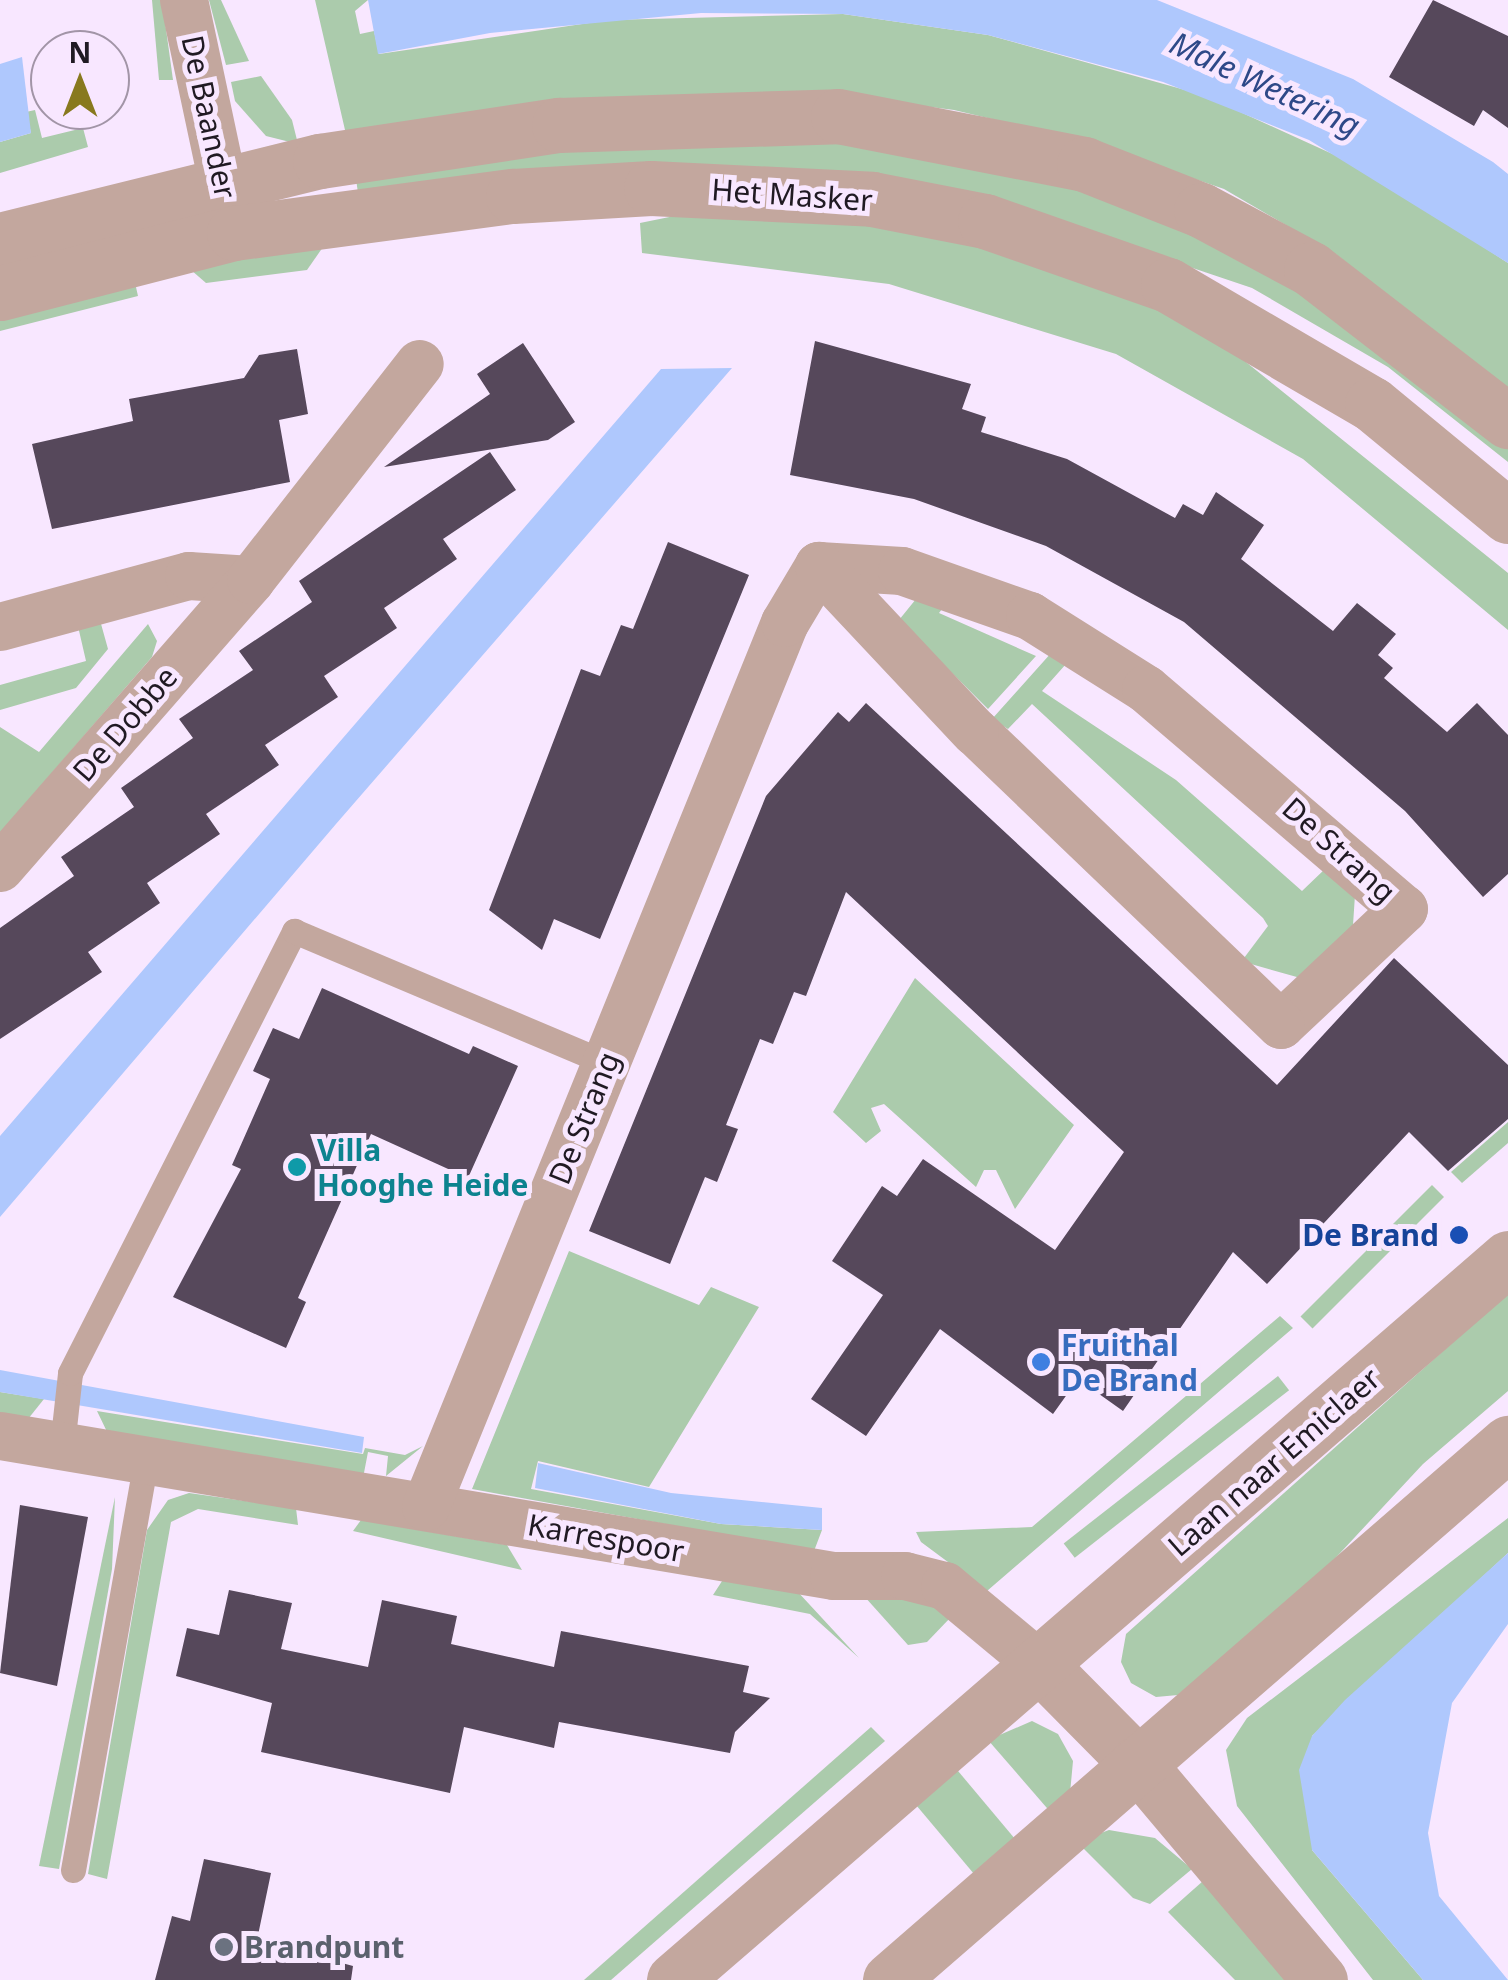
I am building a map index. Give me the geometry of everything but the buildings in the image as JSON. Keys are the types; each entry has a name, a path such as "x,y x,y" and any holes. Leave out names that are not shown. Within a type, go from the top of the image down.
{"street":[{"name":"De Baander","path":"184,0 228,208"},
{"name":"Het Masker","path":"0,293 228,208 559,124 654,118 838,116 957,133 1084,164 1200,210 1311,269 1508,421"},
{"name":"Het Masker","path":"0,240 228,208 651,188 872,199 986,221 1168,285 1283,348 1372,404 1508,516"},
{"name":"De Dobbe","path":"0,868 251,580 420,364"},
{"name":"De Strang","path":"820,566 902,571 1030,616 1146,689 1404,909 1281,1025 974,732 820,566"},
{"name":"De Strang","path":"426,1507 786,623 820,566"},
{"path":"0,626 188,576 251,580"},
{"name":"Laan naar Emiclaer","path":"674,1980 1508,1258"},
{"name":"Karrespoor","path":"0,1436 834,1576 905,1576 944,1586 1039,1664"},
{"path":"890,1980 1508,1443"},
{"path":"1039,1664 1137,1764 1320,1980"}],"lane":[{"path":"62,1446 70,1373 294,931 607,1063"},
{"path":"73,1870 146,1460"}],"green space":[{"path":"152,0 162,0 173,80 159,80"},
{"path":"209,0 221,0 249,61 226,65"},
{"path":"315,0 368,0 355,11 360,34 374,31 379,54 609,20 843,14 988,35 1203,95 1361,167 1508,263 1508,395 1337,255 1224,189 1084,141 954,110 837,95 348,143"},
{"path":"261,76 292,120 298,144 266,136 235,101 231,82"},
{"path":"30,130 40,130 42,138 84,130 88,147 0,173 0,142 31,133"},
{"path":"905,138 1190,216 1508,435 1508,462 1388,367 1252,288 1068,226 359,200 355,172 453,154"},
{"path":"743,202 1047,253 1221,342 1508,573 1508,630 1303,459 1116,354 889,284 642,253 640,223"},
{"path":"323,247 307,270 206,283 183,263"},
{"path":"133,274 138,296 0,331 0,311"},
{"path":"916,599 945,605 939,613 1036,656 988,709 899,620"},
{"path":"98,613 108,649 76,688 0,710 0,685 86,661 77,622"},
{"path":"148,624 157,641 152,657 0,833 0,727 39,752"},
{"path":"1052,652 1066,664 1042,691 1176,780 1302,891 1326,868 1355,895 1353,925 1304,979 1251,964 1244,958 1268,926 1263,918 1032,704 1008,729 992,719"},
{"path":"915,978 1074,1125 1015,1209 996,1170 984,1170 976,1187 884,1104 871,1108 881,1131 866,1143 833,1112"},
{"path":"1508,1122 1508,1143 1462,1183 1451,1172"},
{"path":"1432,1185 1444,1197 1312,1329 1300,1317"},
{"path":"569,1251 699,1305 711,1287 759,1307 649,1487 538,1461 531,1489 721,1524 822,1530 814,1551 472,1489"},
{"path":"1508,1293 1508,1391 1423,1464 1301,1595 1178,1695 1156,1697 1131,1683 1121,1662 1126,1634"},
{"path":"1280,1316 1293,1328 987,1591 921,1542 916,1532 1032,1527"},
{"path":"1278,1376 1289,1390 1075,1558 1064,1543"},
{"path":"0,1392 44,1399 24,1424 0,1420"},
{"path":"97,1411 363,1454 365,1448 405,1455 423,1446 386,1476 388,1456 368,1452 363,1478 110,1438"},
{"path":"189,1493 296,1508 298,1525 198,1509 171,1522 107,1879 88,1874 147,1530 168,1500"},
{"path":"115,1497 112,1569 59,1869 39,1866"},
{"path":"1508,1518 1508,1553 1312,1736 1312,1850 1423,1980 1373,1980 1237,1806 1226,1750 1247,1718"},
{"path":"361,1520 507,1545 522,1570 353,1531"},
{"path":"724,1578 797,1591 859,1658 810,1614 713,1595"},
{"path":"864,1596 920,1597 951,1617 927,1642 908,1645"},
{"path":"1032,1721 1058,1734 1073,1761 1070,1793 1053,1815 988,1740"},
{"path":"871,1727 885,1741 611,1980 584,1980"},
{"path":"953,1765 1019,1844 978,1879 912,1800"},
{"path":"1109,1830 1155,1838 1192,1869 1150,1904 1133,1898 1077,1842"},
{"path":"1203,1881 1289,1980 1235,1980 1168,1912"}],"water":[{"name":"Male Wetering","path":"368,0 1157,0 1353,79 1493,162 1508,174 1508,263 1309,140 1163,82 988,35 843,14 701,13 490,33 378,54"},
{"path":"22,57 31,133 0,142 0,64"},
{"path":"732,368 0,1217 0,1136 661,369"},
{"path":"0,1370 364,1437 362,1453 0,1392"},
{"path":"538,1463 671,1493 822,1508 822,1530 721,1524 535,1488"},
{"path":"1508,1553 1508,1624 1452,1703 1428,1833 1439,1896 1508,1980 1423,1980 1312,1850 1299,1770 1312,1736 1345,1700"}],"place":[{"name":"Villa Hooghe Heide","path":"297,1167"},
{"name":"De Brand","path":"1459,1235"},
{"name":"Fruithal De Brand","path":"1041,1362"},
{"name":"Brandpunt","path":"224,1947"}]}
